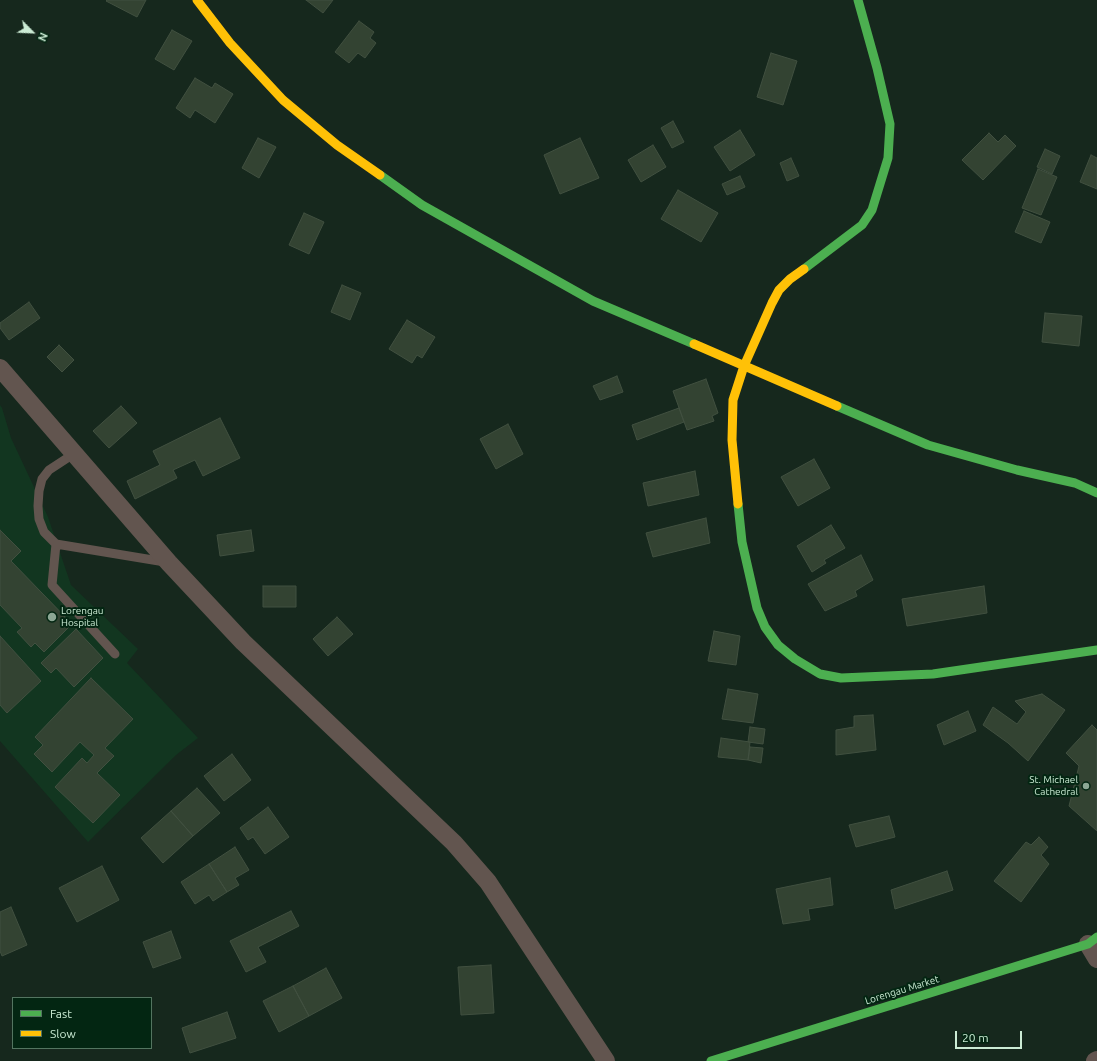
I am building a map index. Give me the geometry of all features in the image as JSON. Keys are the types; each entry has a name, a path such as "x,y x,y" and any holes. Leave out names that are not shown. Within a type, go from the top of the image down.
{"street":[{"path":"197,0 230,43 283,100 337,145 422,205 593,301 928,445 1017,470 1075,483 1097,492"},
{"path":"858,0 877,68 890,124 888,158 877,196 872,210 862,225 790,279 779,290 744,366 733,400 732,440 742,542 757,608 765,627 778,645 795,659 820,674 841,678 933,674 1097,650"},
{"path":"0,368 169,563 243,642 454,843 488,882 606,1061"},
{"name":"Lorengau Market","path":"711,1061 755,1055 1094,947"}],"lane":[{"path":"75,453 49,470 42,479 38,490 38,506 39,519 44,532 56,544 169,563"},
{"path":"56,544 52,585 115,654"}],"shaded area":[{"name":"Lorengau Hospital","path":"0,405 11,438 48,517 71,585 138,649 127,663 198,738 176,755 88,842 0,741"}],"building":[{"path":"146,0 137,17 106,1"},
{"path":"306,0 333,0 323,13"},
{"path":"359,21 374,32 370,38 376,43 365,58 358,53 349,63 335,52"},
{"path":"172,30 192,41 174,70 155,59"},
{"path":"771,53 797,61 783,105 757,97"},
{"path":"195,78 212,88 215,83 233,94 215,123 195,110 190,118 176,108"},
{"path":"673,121 684,142 672,148 661,128"},
{"path":"740,130 755,155 730,171 714,147"},
{"path":"989,133 998,142 1005,135 1016,146 983,180 962,160"},
{"path":"258,138 276,147 259,178 242,168"},
{"path":"580,138 599,178 560,194 544,155"},
{"path":"653,145 666,167 641,182 628,160"},
{"path":"1045,149 1060,156 1052,174 1037,167"},
{"path":"1091,155 1097,158 1097,189 1080,182"},
{"path":"791,158 799,176 787,181 780,163"},
{"path":"1038,169 1057,177 1041,215 1022,208"},
{"path":"740,176 745,187 727,195 722,184"},
{"path":"678,190 718,213 701,242 661,219"},
{"path":"1024,211 1050,222 1041,243 1015,232"},
{"path":"304,213 324,222 309,254 289,245"},
{"path":"342,285 361,293 350,320 331,312"},
{"path":"29,302 40,318 9,340 0,328 0,323"},
{"path":"1045,313 1082,316 1079,346 1042,342"},
{"path":"407,320 435,337 422,358 417,355 412,363 389,349"},
{"path":"59,345 74,360 62,372 47,357"},
{"path":"617,376 623,392 600,400 593,386"},
{"path":"706,379 718,413 712,416 714,421 687,430 673,391"},
{"path":"121,406 137,423 109,448 93,431"},
{"path":"679,408 684,422 637,440 632,425"},
{"path":"220,418 240,458 203,476 195,460 173,470 177,478 135,499 127,481 160,465 153,451"},
{"path":"508,424 523,454 496,469 480,439"},
{"path":"814,459 830,488 798,506 781,477"},
{"path":"695,471 699,495 648,506 643,483"},
{"path":"706,518 710,543 653,557 646,533"},
{"path":"831,525 845,548 824,560 826,563 812,572 797,546"},
{"path":"0,530 21,551 11,561 72,624 44,652 35,643 31,647 17,632 22,628 0,605"},
{"path":"251,530 254,551 220,556 217,535"},
{"path":"861,555 873,580 855,591 857,596 825,611 808,584"},
{"path":"263,586 296,586 296,607 263,607"},
{"path":"984,586 987,613 907,626 902,599"},
{"path":"337,617 353,634 328,656 313,639"},
{"path":"76,629 103,658 74,687 56,668 51,673 41,663"},
{"path":"714,631 740,636 736,665 708,661"},
{"path":"0,636 41,681 7,713 0,705"},
{"path":"91,678 133,719 105,748 114,756 97,773 120,795 93,823 55,787 82,758 87,763 94,755 80,742 52,772 34,754 43,745 35,737"},
{"path":"728,689 758,694 753,723 722,719"},
{"path":"1042,694 1065,710 1028,761 1008,743 983,725 993,707 1017,724 1026,712 1015,701"},
{"path":"968,711 976,731 944,745 937,725"},
{"path":"873,715 876,750 836,755 836,730 854,727 854,716"},
{"name":"St. Michael Cathedral","path":"1092,725 1097,730 1097,831 1069,806 1079,766 1066,753"},
{"path":"750,727 765,729 763,744 748,742"},
{"path":"721,738 750,742 748,760 718,757"},
{"path":"750,747 763,748 761,763 748,760"},
{"path":"232,754 251,780 224,801 204,776"},
{"path":"197,788 220,813 193,836 171,811"},
{"path":"268,807 289,837 265,854 253,837 248,840 240,828"},
{"path":"171,811 193,836 163,863 141,838"},
{"path":"889,816 895,837 856,847 849,825"},
{"path":"1039,837 1048,847 1041,855 1049,864 1021,902 994,881 1026,842 1031,845"},
{"path":"235,847 249,870 235,878 239,885 227,892 209,864"},
{"path":"209,864 227,892 213,901 209,895 195,904 181,882"},
{"path":"102,866 119,900 77,922 59,888"},
{"path":"947,871 953,890 895,909 891,890"},
{"path":"830,878 833,905 808,909 810,920 783,924 776,889"},
{"path":"11,907 27,945 2,956 0,951 0,912"},
{"path":"291,911 299,926 258,947 266,962 246,972 230,941"},
{"path":"171,931 181,958 153,968 143,942"},
{"path":"491,965 494,1013 461,1015 458,967"},
{"path":"326,968 342,998 309,1016 293,986"},
{"path":"293,986 309,1016 279,1032 263,1001"},
{"path":"227,1012 236,1038 190,1053 182,1028"}],"traffic: fast":[{"path":"804,269 862,225 872,210 888,158 890,124 877,68 858,0"},
{"path":"380,175 422,205 593,301 694,344"},
{"path":"837,406 928,445 1017,470 1075,483 1097,493"},
{"path":"738,504 742,542 757,608 765,627 778,645 795,659 820,674 841,678 933,674 1097,650"},
{"path":"711,1061 1088,944 1097,937"}],"traffic: slow":[{"path":"197,0 230,43 283,100 337,145 380,175"},
{"path":"738,504 732,440 733,400 744,366 779,290 790,279 804,269"},
{"path":"694,344 837,406"}],"place":[{"name":"Lorengau Hospital","path":"52,617"},
{"name":"St. Michael Cathedral","path":"1086,786"}]}
